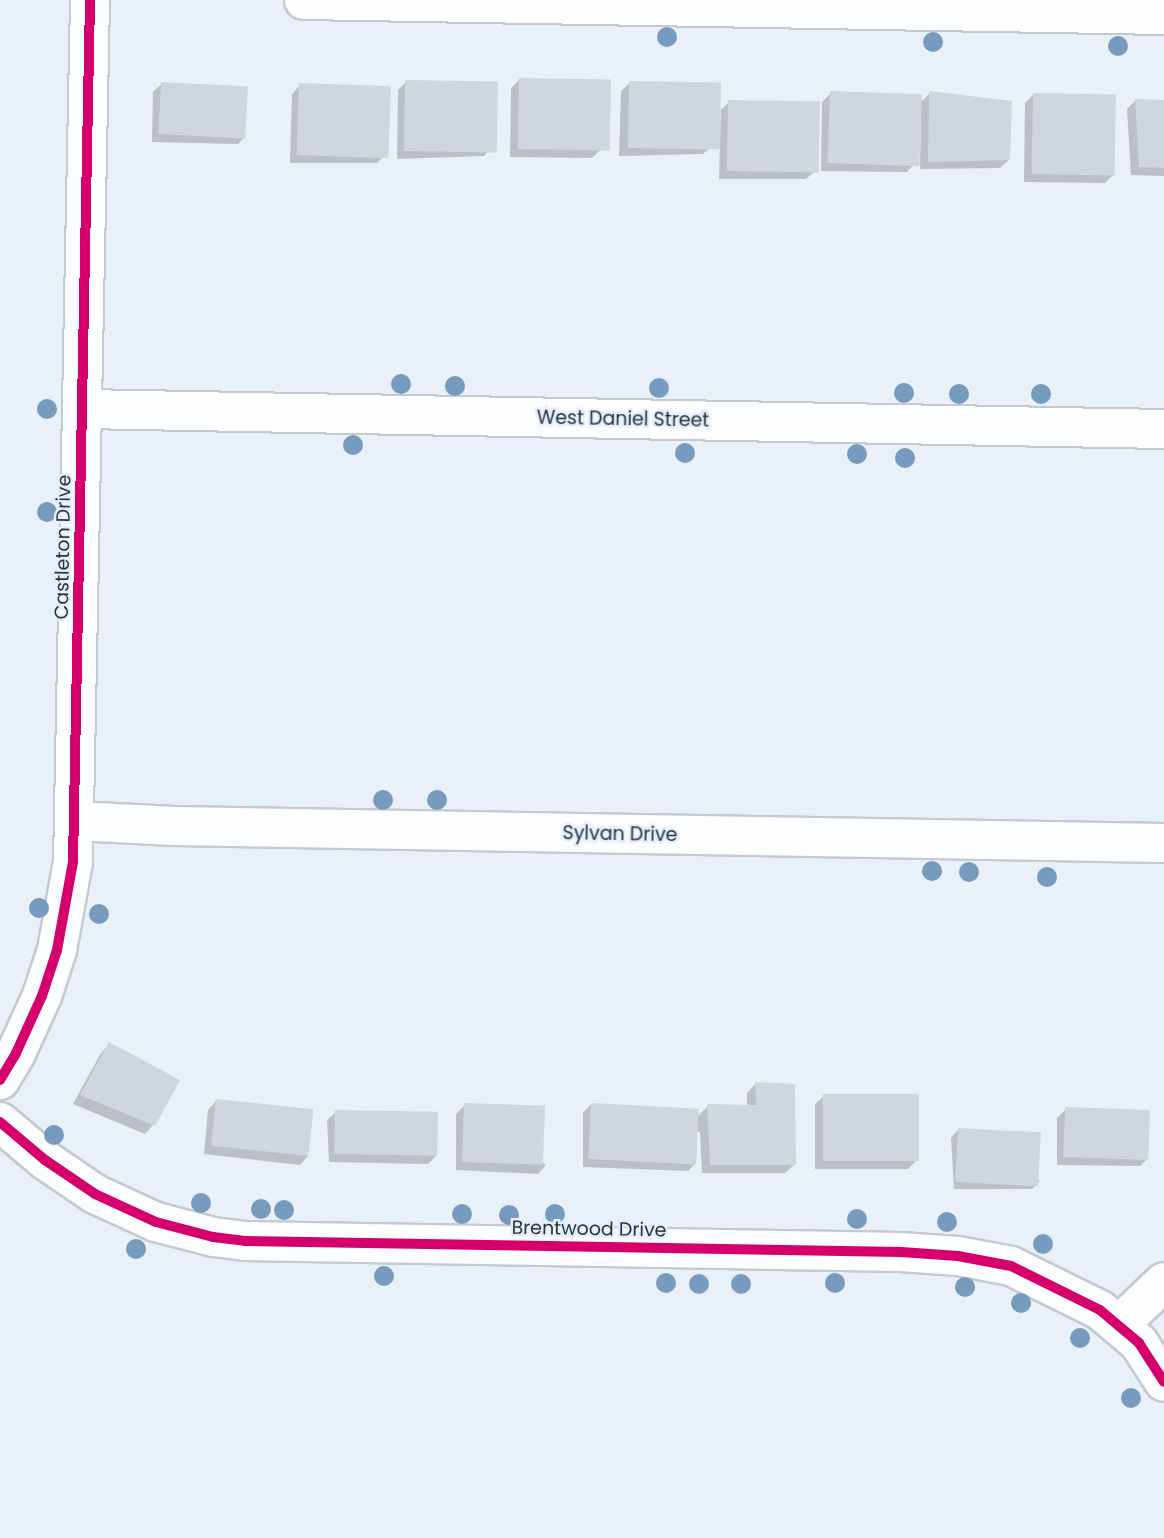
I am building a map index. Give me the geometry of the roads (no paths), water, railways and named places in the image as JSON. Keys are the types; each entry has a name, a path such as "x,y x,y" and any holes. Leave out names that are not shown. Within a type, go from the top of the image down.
{"street":[{"name":"Castleton Drive","path":"0,1080 16,1053 42,996 57,950 71,882 76,821 90,0"},
{"path":"304,0 1164,15"},
{"name":"West Daniel Street","path":"83,409 1164,429"},
{"name":"Sylvan Drive","path":"76,821 175,826 1164,843"},
{"name":"Brentwood Drive","path":"0,1122 45,1160 95,1194 156,1222 214,1237 260,1242 901,1252 958,1256 1011,1266 1100,1310 1139,1343 1164,1382"},
{"path":"1119,1325 1164,1282"}]}
